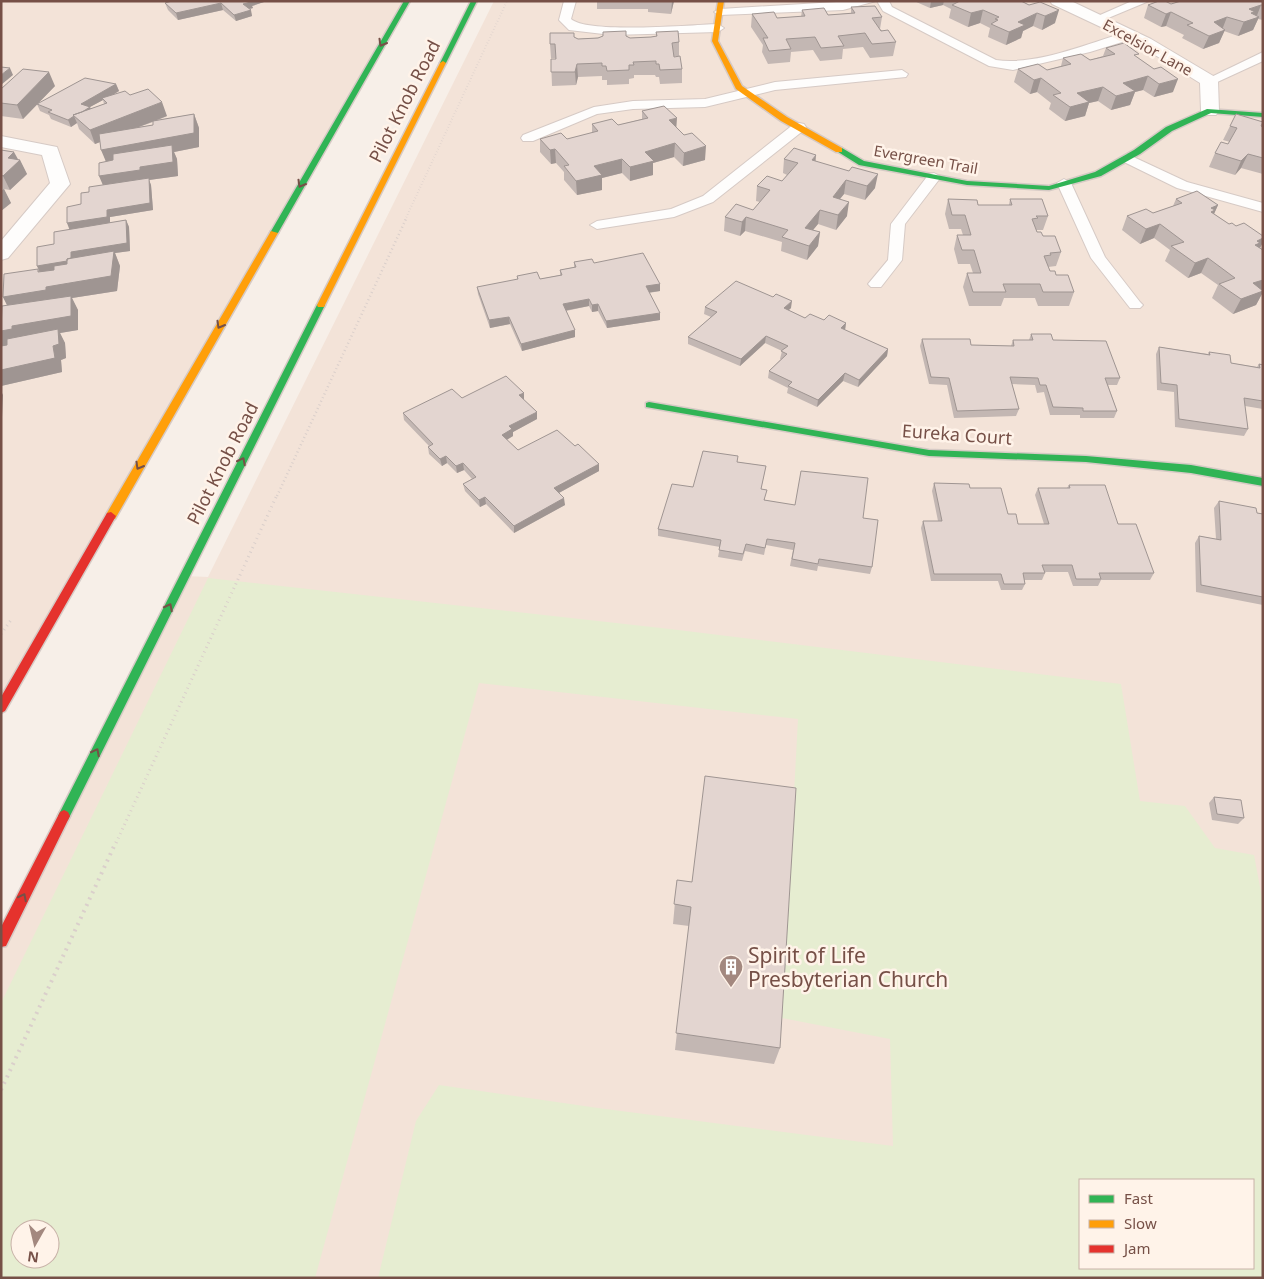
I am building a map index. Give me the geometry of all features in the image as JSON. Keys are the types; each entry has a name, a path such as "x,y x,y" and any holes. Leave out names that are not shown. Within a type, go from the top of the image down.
{"main road":[{"path":"1,708 407,1"},
{"name":"Pilot Knob Road","path":"1,941 474,1"},
{"name":"Evergreen Trail","path":"721,6 715,41 739,88 798,127 862,163 967,184 1049,188 1098,174 1127,158 1169,129 1210,111 1263,115"},
{"name":"Eureka Court","path":"649,405 929,453 1086,459 1191,469 1263,482"}],"street":[{"name":"Excelsior Lane","path":"1058,1 1131,36 1209,80 1210,111"},
{"path":"1,141 50,151 60,184 1,254"}],"lane":[{"path":"570,1 565,20 573,27 612,31 718,28"},
{"path":"721,6 843,7 870,1"},
{"path":"883,1 887,9 993,63 1013,66 1086,49 1131,36"},
{"path":"1097,19 1143,1"},
{"path":"1209,80 1263,56"},
{"path":"528,138 594,111 633,106 705,103 746,92 812,81 902,74"},
{"path":"597,225 674,213 708,199 798,127"},
{"path":"1127,158 1182,185 1263,208"},
{"path":"876,284 895,260 898,224 934,177"},
{"path":"1064,183 1098,258 1135,305"}],"path":[{"path":"1,1090 507,1"}],"shaded area":[{"path":"1,1 407,1 1,702"},
{"path":"494,1 1263,1 1263,1278 1,1278 1,937 185,576 208,577"}],"green space":[{"path":"208,578 670,629 1121,684 1140,801 1185,806 1215,848 1254,855 1263,903 1263,1278 378,1278 416,1121 439,1085 598,1108 893,1146 890,1039 782,1018 798,719 479,683 315,1278 1,1278 1,1003"}],"building":[{"path":"172,1 251,1 243,4 251,10 234,15 221,3 176,13 165,3"},
{"path":"960,1 1021,1 1029,5 1040,2 1059,10 1045,16 1037,13 1018,22 1025,25 1009,32 991,24 998,20 995,19 999,17 983,10 971,13 952,5"},
{"path":"1159,1 1171,4 1181,1 1263,1 1263,5 1249,9 1255,12 1251,13 1259,17 1244,22 1227,17 1214,22 1225,30 1209,36 1187,25 1193,23 1171,12 1166,14 1148,5"},
{"path":"875,6 882,17 872,18 881,31 888,30 896,42 872,44 865,33 838,36 844,46 821,48 815,37 786,39 791,49 769,51 763,38 768,38 752,14 774,12 777,18 805,16 802,10 824,8 828,15 855,13 851,7"},
{"path":"626,31 626,36 630,38 657,36 656,32 678,31 679,42 672,43 674,57 680,56 682,69 660,70 659,64 656,64 656,61 633,62 634,65 629,65 629,70 607,71 606,66 602,66 602,63 577,64 575,72 551,72 551,59 556,59 555,44 550,44 550,33 574,33 574,37 578,39 598,38 603,36 603,32"},
{"path":"1124,43 1139,54 1134,55 1154,69 1161,67 1178,79 1159,84 1148,76 1123,83 1135,91 1116,96 1103,87 1077,93 1089,102 1070,107 1053,95 1061,93 1041,78 1034,80 1018,69 1038,64 1047,70 1071,64 1063,58 1081,54 1090,60 1115,54 1106,48"},
{"path":"1,67 10,68 1,75"},
{"path":"23,69 49,72 17,105 1,103 1,89"},
{"path":"85,78 116,84 81,104 90,107 73,115 68,120 48,112 52,110 37,104"},
{"path":"148,89 162,102 90,130 73,115 107,103 102,98 125,91 130,95"},
{"path":"664,106 677,118 669,120 684,135 692,133 706,146 684,153 675,143 645,152 654,161 630,167 622,159 594,166 602,175 576,181 564,166 569,165 555,149 550,150 540,139 561,133 567,139 598,131 592,124 612,119 618,125 648,118 642,111"},
{"path":"194,114 194,133 101,150 99,134 153,125 153,121"},
{"path":"1236,114 1263,122 1261,126 1263,127 1263,158 1248,154 1241,161 1215,153 1221,142 1228,144 1237,128 1230,126"},
{"path":"172,145 173,162 140,167 140,170 99,176 99,163 113,160 113,154"},
{"path":"794,148 816,155 812,160 849,171 852,167 878,174 867,186 846,180 833,197 849,202 838,215 820,210 805,228 820,232 809,246 782,237 788,230 746,217 742,222 725,217 736,204 753,210 770,190 757,186 767,176 782,181 798,163 784,159"},
{"path":"1,150 14,152 8,158 20,160 3,176 1,175"},
{"path":"149,178 150,203 107,210 107,217 67,223 67,207 81,204 81,193 89,192 89,187"},
{"path":"1197,191 1218,205 1211,208 1215,210 1211,212 1229,224 1232,223 1236,226 1244,223 1263,236 1263,238 1257,241 1260,243 1255,245 1263,250 1263,280 1253,283 1263,291 1241,299 1219,284 1235,278 1208,258 1195,263 1171,246 1184,242 1160,224 1146,229 1127,216 1146,209 1153,213 1182,203 1176,199"},
{"path":"948,199 977,200 978,205 1012,205 1010,199 1042,199 1048,216 1036,216 1038,218 1032,219 1037,232 1041,232 1043,236 1055,236 1061,252 1050,253 1051,255 1044,256 1050,271 1055,271 1056,275 1068,275 1074,292 1043,292 1040,284 1003,284 1006,292 973,292 967,273 981,273 974,250 962,250 957,235 971,235 965,215 952,215"},
{"path":"126,220 127,243 71,252 71,258 67,259 67,261 37,266 37,247 54,244 54,232"},
{"path":"114,251 111,276 46,287 46,290 3,297 4,274 38,269 38,272 54,270 54,266 67,264 67,259"},
{"path":"643,253 660,284 646,286 660,313 606,321 598,304 592,305 589,299 563,304 575,330 521,344 509,317 489,320 477,287 518,279 517,276 537,272 540,279 562,275 560,270 576,267 574,262 592,259 594,263"},
{"path":"736,281 773,297 776,294 792,301 784,308 805,318 810,314 824,320 829,315 846,323 841,328 888,349 859,380 845,373 818,400 788,386 792,382 769,371 787,354 781,351 788,346 766,336 741,359 688,337 717,312 705,307"},
{"path":"71,296 71,316 12,326 12,329 1,331 2,306"},
{"path":"58,329 59,344 53,346 55,358 1,370 1,346 7,345 7,339"},
{"path":"1031,334 1051,334 1053,340 1106,341 1120,378 1105,378 1117,411 1083,411 1083,408 1053,407 1046,385 1040,385 1038,378 1010,377 1019,409 957,411 949,378 931,377 922,339 970,339 971,345 1014,346 1013,340 1033,340"},
{"path":"1159,347 1210,355 1209,352 1230,355 1231,363 1260,368 1259,364 1263,365 1263,401 1244,398 1248,429 1179,419 1177,385 1161,383"},
{"path":"506,376 524,393 519,395 537,412 509,426 512,429 502,435 518,450 557,430 575,446 578,444 599,464 554,488 564,498 514,526 485,497 479,500 463,484 476,477 463,463 456,466 446,456 440,459 428,447 433,444 403,413 452,389 462,398"},
{"path":"703,451 738,456 737,462 766,466 761,489 767,490 764,500 795,505 801,471 868,478 863,518 878,520 872,567 819,559 818,564 792,559 795,543 767,539 765,548 746,544 743,554 719,550 721,540 658,529 672,484 693,487"},
{"path":"934,483 969,484 970,488 1001,488 1008,514 1016,514 1018,524 1049,524 1038,488 1070,488 1069,485 1105,485 1118,524 1136,524 1154,573 1099,573 1101,579 1076,579 1072,565 1042,565 1045,573 1023,573 1025,584 1004,584 1001,574 934,574 923,521 942,521"},
{"path":"1219,501 1256,508 1257,513 1263,514 1263,597 1201,585 1199,536 1221,540"},
{"name":"Spirit of Life Presbyterian Church","path":"705,776 796,788 780,1048 676,1033 691,907 674,904 677,880 692,882"},
{"path":"1214,797 1241,800 1244,818 1217,814"}],"traffic: fast":[{"path":"274,233 407,1"},
{"path":"443,63 474,1"},
{"path":"839,150 862,163 967,183 1049,188 1098,174 1137,152 1169,129 1210,111 1263,115"},
{"path":"64,816 321,305"},
{"path":"649,405 929,453 1086,459 1191,469 1263,482"}],"traffic: slow":[{"path":"721,1 715,41 739,87 784,119 839,150"},
{"path":"321,305 443,63"},
{"path":"111,516 274,233"}],"traffic: jam":[{"path":"1,708 111,516"},
{"path":"1,941 64,816"}],"place":[{"name":"Spirit of Life Presbyterian Church","path":"731,988"}]}
